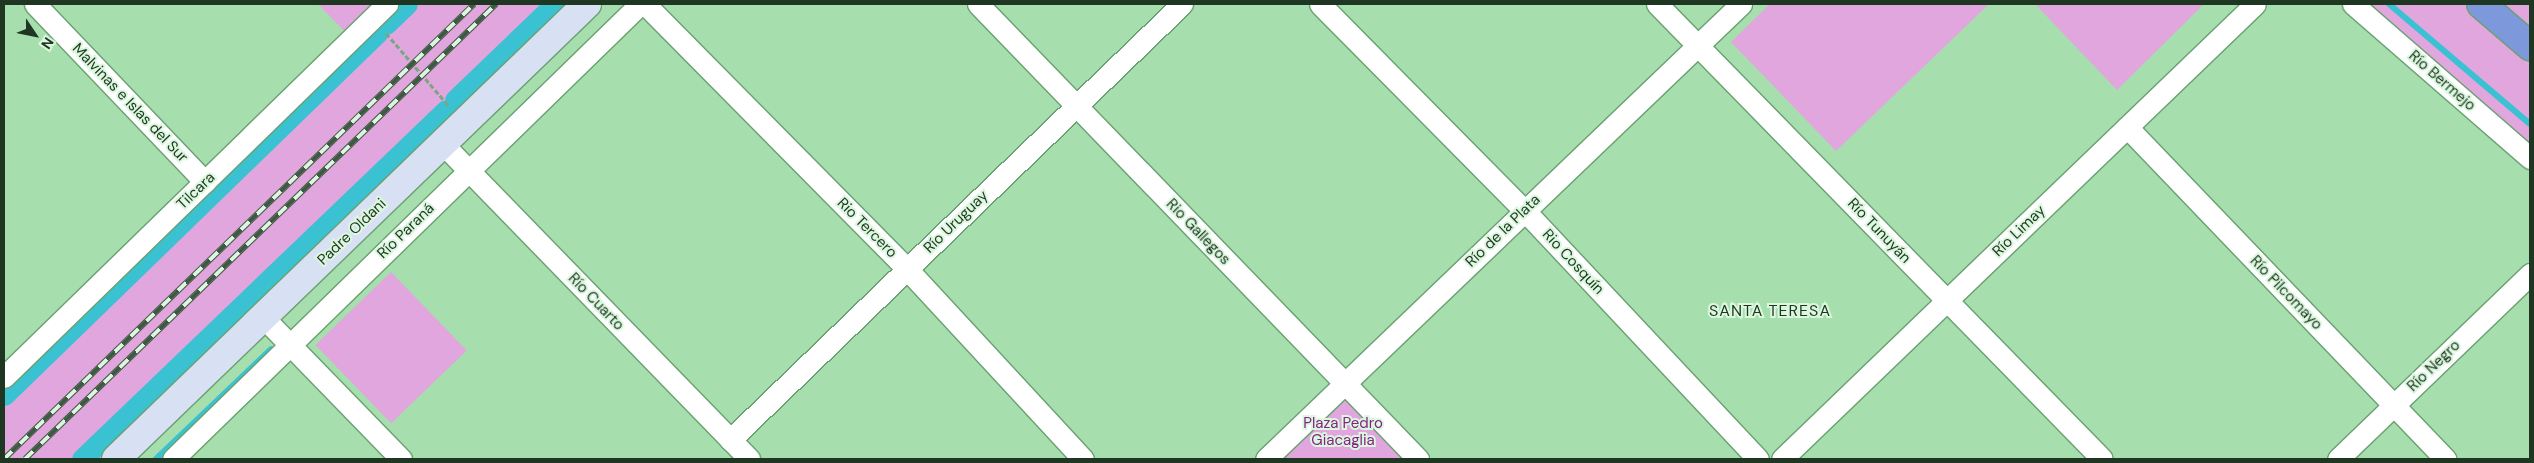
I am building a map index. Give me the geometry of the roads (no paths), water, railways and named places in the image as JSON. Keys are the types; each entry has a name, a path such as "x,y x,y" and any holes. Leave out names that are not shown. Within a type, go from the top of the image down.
{"highway":[{"path":"2481,4 2530,46"}],"main road":[{"name":"Padre Oldani","path":"116,459 587,4"}],"street":[{"name":"Malvinas e Islas del Sur","path":"34,4 205,182"},
{"name":"Río Paraná","path":"172,459 640,4"},
{"name":"Rio Tercero","path":"645,4 907,269 1083,459"},
{"name":"Rio Gallegos","path":"978,4 1418,459"},
{"name":"Río Uruguay","path":"730,440 1182,4"},
{"name":"Rio Cosquín","path":"1320,4 1525,211 1758,459"},
{"name":"Río Tunuyán","path":"1657,4 2102,459"},
{"name":"Río de la Plata","path":"1266,459 1741,4"},
{"name":"Río Limay","path":"1782,459 2255,4"},
{"name":"Río Bermejo","path":"2353,4 2530,158"},
{"name":"Tilcara","path":"4,377 380,11"},
{"name":"Río Pilcomayo","path":"2127,127 2445,459"},
{"name":"Río Cuarto","path":"443,144 749,459"},
{"name":"Río Negro","path":"2338,459 2530,274"},
{"path":"264,317 401,459"}],"waterway":[{"path":"386,24 407,4"},
{"path":"455,100 555,4"},
{"path":"2389,4 2530,124"},
{"path":"4,395 378,32"},
{"path":"82,459 446,110"},
{"path":"156,459 271,349"}],"railway":[{"path":"4,459 474,4"},
{"path":"25,459 496,4"}],"district":[{"name":"SANTA TERESA","path":"1770,311"}],"park label":[{"name":"Plaza Pedro Giacaglia","path":"1343,432"}]}
